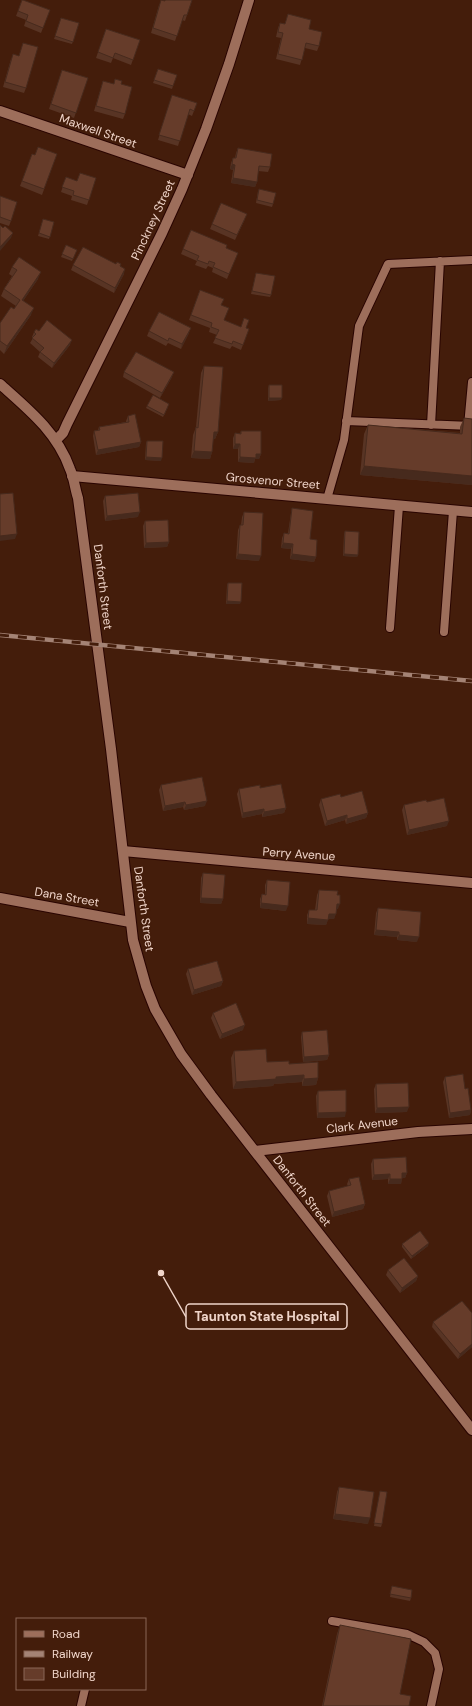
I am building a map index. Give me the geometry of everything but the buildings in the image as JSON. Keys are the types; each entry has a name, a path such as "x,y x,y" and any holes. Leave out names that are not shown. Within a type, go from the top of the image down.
{"street":[{"name":"Pinckney Street","path":"56,440 67,424 162,233 188,175 227,71 249,0"},
{"name":"Maxwell Street","path":"0,111 188,175"},
{"name":"Danforth Street","path":"0,384 41,422 56,440 66,458 78,498 111,749 130,922 138,961 155,1009 196,1075 472,1430"},
{"name":"Grosvenor Street","path":"72,476 472,512"},
{"name":"Perry Avenue","path":"123,851 472,883"},
{"name":"Dana Street","path":"0,898 130,922"},
{"name":"Clark Avenue","path":"254,1151 418,1132 472,1129"}],"lane":[{"path":"327,499 344,440 359,326 388,264 472,260"},
{"path":"431,424 440,261"},
{"path":"346,421 470,426 472,382"},
{"path":"390,628 399,506"},
{"path":"444,632 453,510"},
{"path":"332,1621 407,1634 424,1642 435,1653 439,1669 431,1706"},
{"path":"81,1706 85,1690"}],"railway":[{"path":"0,635 472,681"}],"place":[{"name":"Taunton State Hospital","path":"161,1273"}]}
